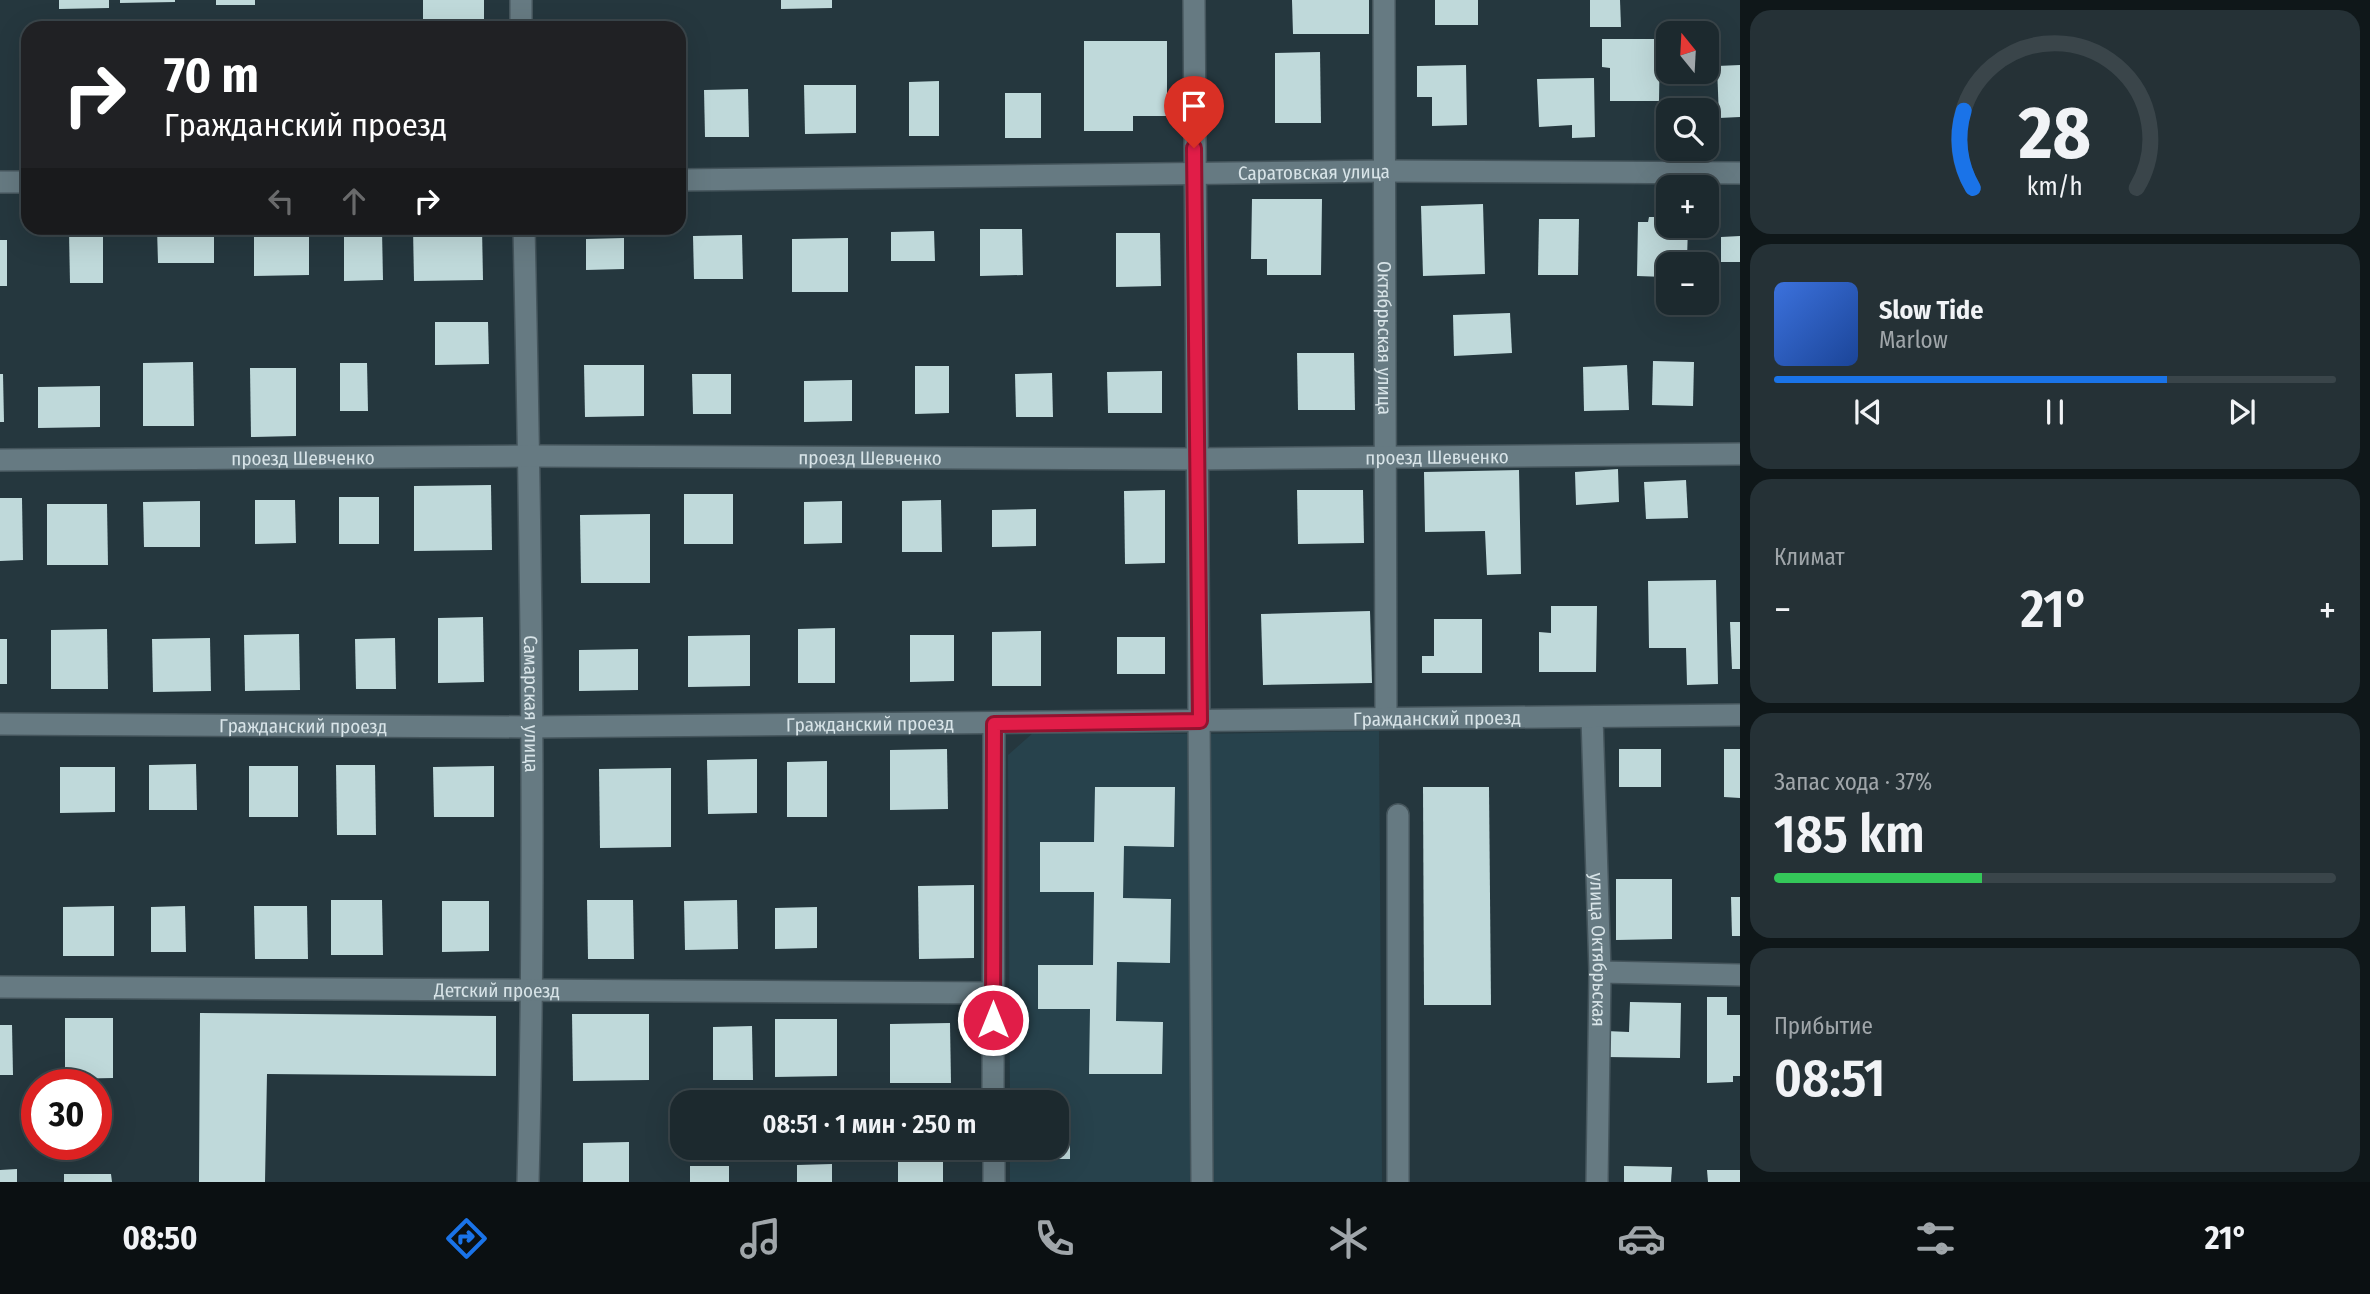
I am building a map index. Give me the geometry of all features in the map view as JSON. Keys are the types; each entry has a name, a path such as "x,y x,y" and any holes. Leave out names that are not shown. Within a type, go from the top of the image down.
{"street":[{"path":"521,0 522,21"},
{"path":"1194,0 1202,1182"},
{"name":"Октябрьская улица","path":"1384,0 1386,717"},
{"name":"Саратовская улица","path":"686,180 1384,171 1740,173"},
{"path":"0,182 21,182"},
{"name":"Самарская улица","path":"524,235 529,456 533,989 528,1182"},
{"name":"проезд Шевченко","path":"0,460 529,456 1196,458 1740,454"},
{"name":"Гражданский проезд","path":"0,724 531,727 1740,715"},
{"name":"улица Октябрьская","path":"1592,717 1600,972 1597,1182"},
{"path":"993,1090 994,724"},
{"path":"1398,815 1398,1182"},
{"path":"1600,972 1740,975"},
{"name":"Детский проезд","path":"0,987 993,993"},
{"path":"993,1160 994,1182"}],"shaded area":[{"path":"1379,731 1382,1182 1010,1182 1010,1160 1069,1160 1069,1090 1010,1090 1008,755 1034,732 1201,734"}],"building":[{"path":"59,0 109,0 109,8 59,9"},
{"path":"120,0 175,0 175,2 120,3"},
{"path":"216,0 255,0 255,5 216,5"},
{"path":"423,0 484,0 484,21 423,21"},
{"path":"781,0 832,0 832,8 781,9"},
{"path":"1292,0 1369,0 1369,34 1293,34"},
{"path":"1435,0 1478,0 1478,25 1435,25"},
{"path":"1590,0 1620,0 1621,27 1590,27"},
{"path":"1602,39 1656,39 1656,84 1659,84 1659,98 1656,98 1656,101 1610,101 1610,68 1602,67"},
{"path":"1084,41 1167,41 1167,116 1133,116 1133,131 1084,131"},
{"path":"1320,52 1321,123 1275,123 1275,53"},
{"path":"1466,65 1467,125 1432,126 1432,97 1417,97 1417,66"},
{"path":"1740,65 1740,117 1719,118 1719,66"},
{"path":"1594,78 1595,137 1572,138 1572,125 1539,127 1537,79"},
{"path":"939,81 939,136 909,136 909,82"},
{"path":"804,85 856,85 856,133 805,134"},
{"path":"748,89 749,137 705,137 704,90"},
{"path":"1005,93 1041,93 1041,138 1005,138"},
{"path":"1252,199 1322,199 1321,275 1267,275 1267,259 1251,259"},
{"path":"1483,204 1485,274 1423,276 1421,206"},
{"path":"1649,217 1656,217 1656,238 1688,238 1687,252 1656,252 1656,277 1637,276 1638,222 1648,222"},
{"path":"1539,219 1579,219 1578,275 1538,275"},
{"path":"980,229 1022,229 1023,275 980,276"},
{"path":"934,231 935,261 891,261 891,232"},
{"path":"1116,233 1160,233 1161,286 1116,287"},
{"path":"69,235 103,235 103,283 70,283"},
{"path":"157,235 214,235 214,263 158,263"},
{"path":"254,235 309,235 309,275 254,276"},
{"path":"344,235 382,235 383,280 344,281"},
{"path":"413,235 482,235 483,280 414,281"},
{"path":"742,235 743,279 694,279 693,236"},
{"path":"1740,236 1740,262 1721,262 1721,237"},
{"path":"624,238 624,269 586,270 586,239"},
{"path":"848,238 848,292 792,292 792,239"},
{"path":"0,240 7,240 7,286 0,286"},
{"path":"1510,313 1512,353 1454,356 1453,315"},
{"path":"435,322 488,322 489,364 435,365"},
{"path":"1297,353 1354,353 1355,410 1298,410"},
{"path":"1653,361 1694,362 1693,406 1652,405"},
{"path":"193,362 194,426 143,426 143,363"},
{"path":"340,363 367,363 368,411 340,411"},
{"path":"584,365 644,365 644,416 585,417"},
{"path":"1627,365 1629,410 1584,411 1583,367"},
{"path":"915,366 949,366 949,413 915,414"},
{"path":"250,368 296,368 296,436 251,437"},
{"path":"1162,371 1162,413 1108,413 1107,372"},
{"path":"1052,373 1053,417 1016,417 1015,374"},
{"path":"0,374 3,374 4,422 0,422"},
{"path":"692,374 731,374 731,414 693,414"},
{"path":"852,380 852,421 804,422 804,381"},
{"path":"100,386 100,427 38,428 38,387"},
{"path":"1618,469 1619,502 1576,505 1575,472"},
{"path":"1519,470 1521,574 1487,575 1485,531 1425,532 1424,472"},
{"path":"1686,480 1688,518 1646,519 1644,482"},
{"path":"491,485 492,550 414,551 414,486"},
{"path":"1165,490 1165,563 1125,564 1124,491"},
{"path":"1297,490 1363,490 1364,543 1298,544"},
{"path":"684,494 733,494 733,544 684,544"},
{"path":"339,497 379,497 379,544 339,544"},
{"path":"0,498 22,498 23,560 0,561"},
{"path":"255,500 295,500 296,543 255,544"},
{"path":"941,500 942,552 902,552 902,501"},
{"path":"200,501 200,547 144,547 143,502"},
{"path":"842,501 842,543 804,544 804,502"},
{"path":"47,504 107,504 108,565 47,565"},
{"path":"1036,509 1036,546 992,547 992,510"},
{"path":"650,514 650,583 581,583 580,515"},
{"path":"1716,580 1718,684 1687,685 1686,648 1649,648 1648,581"},
{"path":"1551,606 1597,606 1596,672 1539,672 1539,632 1551,633"},
{"path":"1370,611 1372,683 1263,685 1261,614"},
{"path":"483,617 484,682 438,683 438,618"},
{"path":"1434,619 1482,619 1482,673 1422,673 1422,656 1434,656"},
{"path":"1730,622 1740,622 1740,669 1732,669"},
{"path":"835,628 835,683 798,683 798,629"},
{"path":"107,629 108,689 51,689 51,630"},
{"path":"1041,631 1041,686 992,686 992,632"},
{"path":"299,634 300,690 245,691 244,635"},
{"path":"750,635 750,686 688,687 688,636"},
{"path":"910,635 954,635 954,681 910,682"},
{"path":"1117,637 1165,637 1165,674 1117,674"},
{"path":"210,638 211,691 153,692 152,639"},
{"path":"395,638 396,689 356,689 355,639"},
{"path":"0,639 7,639 7,684 0,684"},
{"path":"638,649 638,690 579,691 579,650"},
{"path":"947,749 948,809 890,810 890,750"},
{"path":"1619,749 1661,749 1661,787 1619,787"},
{"path":"1724,749 1740,749 1740,798 1724,797"},
{"path":"757,759 757,813 708,814 707,760"},
{"path":"827,761 827,817 787,817 787,762"},
{"path":"196,764 197,810 149,810 149,765"},
{"path":"336,765 375,765 376,835 337,835"},
{"path":"249,766 298,766 298,817 249,817"},
{"path":"494,766 494,817 434,817 433,767"},
{"path":"60,767 115,767 115,812 60,813"},
{"path":"671,768 671,847 600,848 599,769"},
{"path":"1095,787 1175,787 1174,847 1124,846 1123,898 1171,899 1170,963 1117,962 1116,1021 1163,1022 1162,1074 1089,1074 1090,1009 1038,1009 1038,965 1093,965 1094,892 1040,892 1040,842 1094,842"},
{"path":"1423,787 1489,787 1491,1005 1424,1005"},
{"path":"1616,879 1672,879 1672,939 1616,940"},
{"path":"974,885 974,958 919,959 918,886"},
{"path":"1731,897 1740,897 1740,936 1732,936"},
{"path":"331,900 382,900 383,955 331,955"},
{"path":"587,900 633,900 634,959 588,959"},
{"path":"737,900 738,949 685,950 684,901"},
{"path":"442,901 489,901 489,951 442,952"},
{"path":"114,906 114,956 63,956 63,907"},
{"path":"185,906 186,952 151,952 151,907"},
{"path":"254,906 307,906 308,959 255,959"},
{"path":"817,907 817,948 775,949 775,908"},
{"path":"1707,997 1727,997 1727,1015 1740,1015 1740,1076 1733,1076 1733,1082 1707,1083"},
{"path":"1630,1002 1681,1003 1680,1058 1606,1057 1606,1031 1629,1032"},
{"path":"200,1013 496,1016 496,1076 267,1074 265,1182 199,1182"},
{"path":"572,1014 649,1014 649,1080 573,1081"},
{"path":"65,1018 113,1018 113,1078 112,1069 65,1069"},
{"path":"775,1019 837,1019 837,1076 775,1077"},
{"path":"950,1023 951,1083 890,1083 890,1024"},
{"path":"0,1025 12,1025 13,1075 0,1075"},
{"path":"752,1026 753,1080 713,1080 713,1027"},
{"path":"1069,1118 1070,1118 1069,1159"},
{"path":"629,1142 629,1182 583,1182 583,1143"},
{"path":"898,1160 943,1160 943,1182 898,1182"},
{"path":"832,1164 832,1182 797,1182 797,1165"},
{"path":"690,1166 729,1166 729,1182 690,1182"},
{"path":"1624,1166 1672,1167 1671,1182 1624,1182"},
{"path":"17,1169 17,1182 0,1182 0,1170"},
{"path":"1707,1170 1740,1170 1740,1182 1708,1182"},
{"path":"64,1174 111,1174 112,1182 64,1182"}],"route":[{"path":"993,1020 994,724 1200,721 1194,148"}]}
